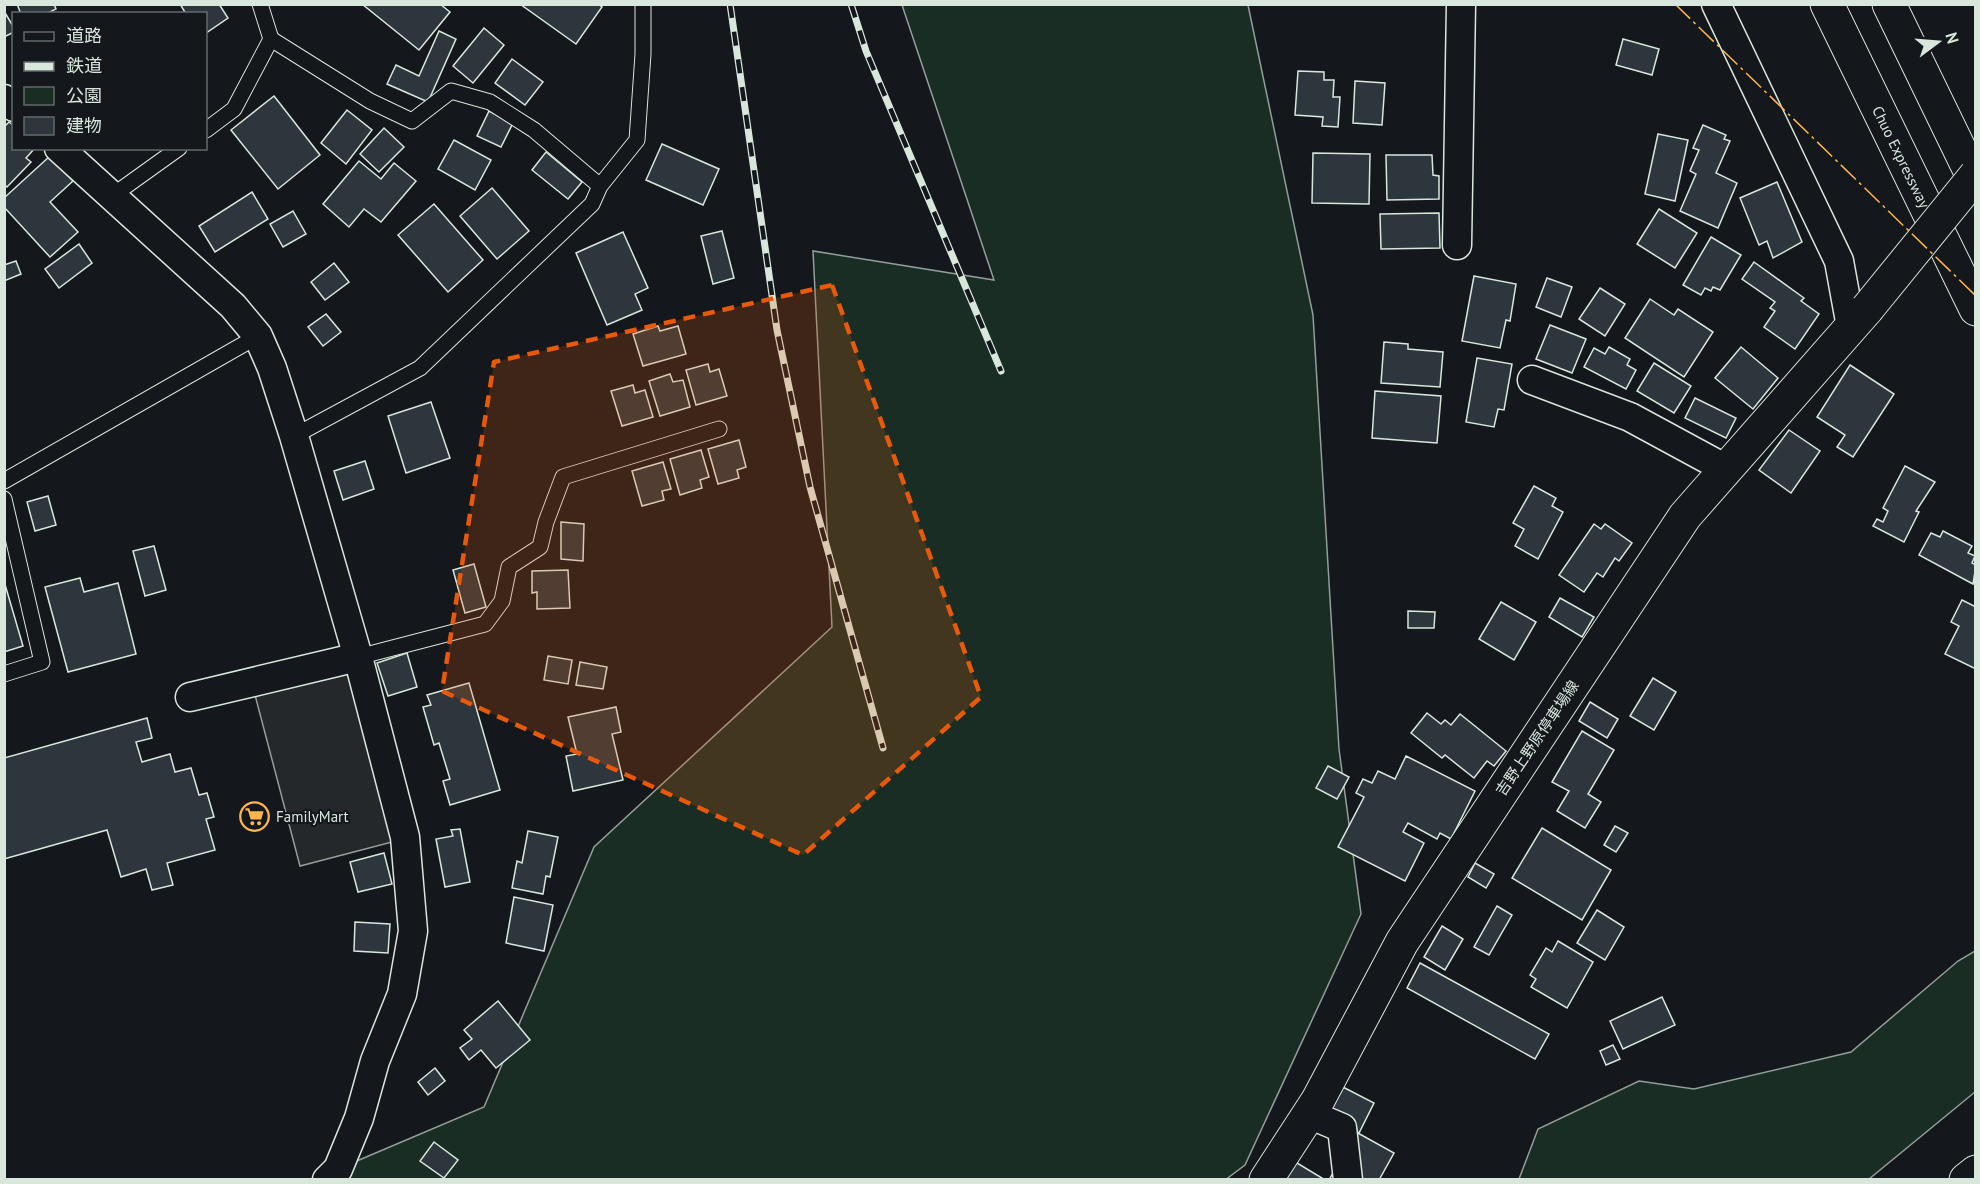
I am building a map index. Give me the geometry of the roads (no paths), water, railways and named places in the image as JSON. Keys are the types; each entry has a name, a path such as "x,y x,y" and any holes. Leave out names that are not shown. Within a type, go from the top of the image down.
{"main road":[{"name":"Chuo Expressway","path":"1827,4 1976,309"},
{"path":"1889,4 1976,183"},
{"name":"吉野上野原停車場線","path":"1266,1179 1309,1114 1402,942 1685,516 1859,318 1976,175"},
{"path":"1966,1179 1976,1172"}],"street":[{"path":"1457,245 1461,4"},
{"path":"1716,4 1839,261 1859,318"},
{"path":"61,150 233,306 258,336 272,368 294,436 358,657 405,837 413,931 402,994 375,1061 360,1119 338,1169 327,1179"},
{"path":"1532,380 1630,417 1726,469"},
{"path":"190,697 358,657"},
{"path":"1309,1114 1342,1128 1348,1179"}],"lane":[{"path":"260,4 271,39 370,101 411,121 450,91 490,102 534,130 600,186"},
{"path":"294,436 420,368 592,204 600,186 638,140 644,54 643,4"},
{"path":"207,129 234,109 271,39"},
{"path":"112,196 176,150"},
{"path":"4,481 258,336"},
{"path":"358,657 485,624 502,601 508,567 540,547 546,522 564,477 719,429"},
{"path":"4,499 42,662 4,674"}],"railway":[{"path":"730,4 777,330 810,487 883,748"},
{"path":"851,4 866,51 1001,371"}],"place":[{"name":"FamilyMart","path":"255,816"}]}
